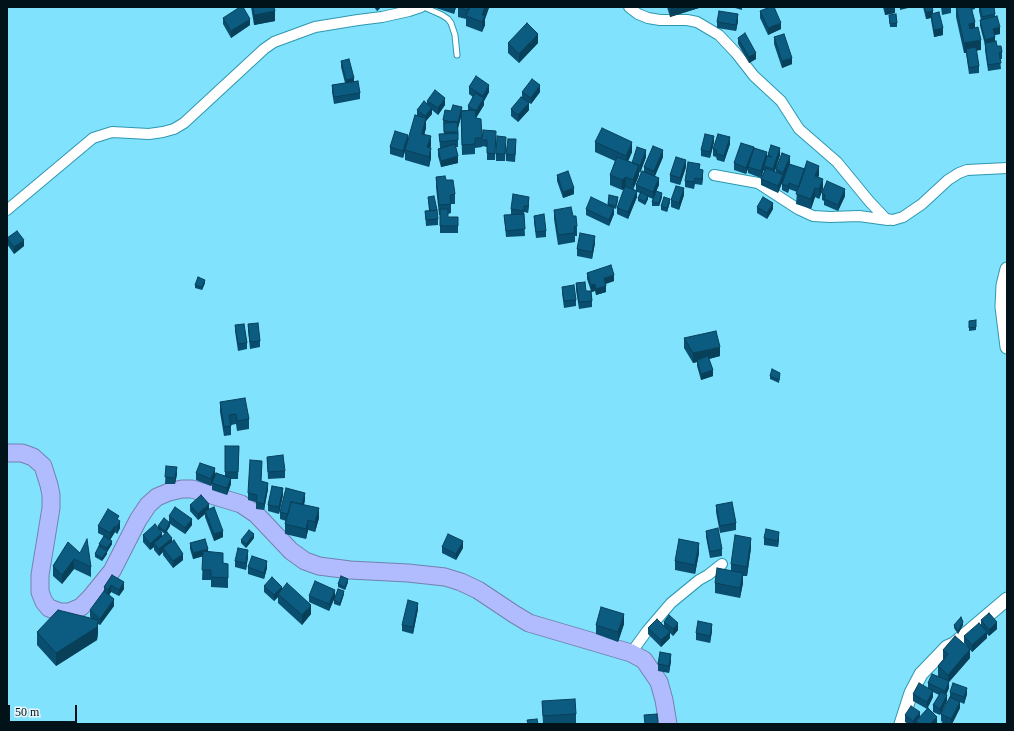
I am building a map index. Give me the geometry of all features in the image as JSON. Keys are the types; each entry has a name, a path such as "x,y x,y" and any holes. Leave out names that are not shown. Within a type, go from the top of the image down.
{"highway":[{"path":"7,453 22,453 33,457 43,466 51,495 51,508 40,575 40,592 44,602 49,608 60,612 68,612 80,607 90,598 112,572 138,520 148,505 157,497 169,492 182,489 192,489 241,504 256,514 291,551 305,561 319,566 350,570 408,573 445,577 461,582 478,590 529,623 631,653 644,660 659,682 668,724"}],"main road":[{"path":"1007,269 1003,285 1002,307 1007,347"},
{"path":"901,724 911,694 921,674 947,647 954,644 1007,599"}],"street":[{"path":"7,210 92,138 112,132 149,134 163,132 174,129 184,123 264,49 274,42 315,27 382,17 422,7"},
{"path":"629,7 638,14 648,18 697,22 719,35 736,53 754,76 781,101 800,129 837,162 870,202 886,219 890,220"},
{"path":"714,174 758,183 798,209 813,216 859,216 890,220 903,217 916,208 948,180 959,173 967,170 1007,168"},
{"path":"631,653 647,631 671,603 699,580 722,564"}],"lane":[{"path":"422,7 442,15 451,23 455,35 457,55"}],"building":[{"path":"240,7 243,7 250,19 231,31 223,18"},
{"path":"253,7 274,7 275,11 254,15"},
{"path":"458,7 468,7 467,10"},
{"path":"470,7 485,7 482,15 485,15 482,22 466,16"},
{"path":"774,7 781,23 768,28 760,11"},
{"path":"924,7 932,7 933,11 926,12"},
{"path":"956,7 971,7 975,22 969,24 970,29 978,27 981,40 964,43"},
{"path":"980,7 994,7 995,14 982,17"},
{"path":"719,11 738,14 736,25 717,22"},
{"path":"939,12 943,28 934,30 931,14"},
{"path":"896,14 897,23 890,24 889,15"},
{"path":"997,16 1000,27 993,29 995,37 985,40 980,20"},
{"path":"527,23 538,34 519,54 508,43"},
{"path":"745,33 756,53 749,57 738,38"},
{"path":"784,34 792,58 782,61 774,37"},
{"path":"996,41 997,46 1001,46 1002,52 999,53 1001,63 988,65 985,43"},
{"path":"976,47 979,66 969,68 966,49"},
{"path":"349,59 354,78 346,80 341,61"},
{"path":"476,76 489,85 483,96 469,87"},
{"path":"532,79 540,85 531,98 522,92"},
{"path":"358,81 360,93 334,97 332,85"},
{"path":"435,90 445,98 438,108 427,101"},
{"path":"475,93 484,98 476,111 468,106"},
{"path":"521,97 529,103 518,115 511,109"},
{"path":"424,101 432,108 425,116 417,110"},
{"path":"453,105 462,107 458,122 443,120 445,110 451,111"},
{"path":"475,110 476,118 481,119 482,138 475,138 475,144 462,145 461,111"},
{"path":"415,115 426,118 422,134 431,136 427,147 431,148 429,157 405,150"},
{"path":"457,122 458,132 444,132 444,123"},
{"path":"602,128 632,142 626,156 595,142"},
{"path":"483,130 496,131 495,154 487,153 487,140 482,140"},
{"path":"395,131 408,135 403,151 390,147"},
{"path":"458,133 458,140 440,142 439,134"},
{"path":"705,134 714,136 710,152 701,150"},
{"path":"718,134 730,137 724,156 717,154 716,150 713,149"},
{"path":"497,136 506,137 505,154 496,154"},
{"path":"508,139 516,139 515,155 506,154"},
{"path":"741,143 754,147 746,168 734,163"},
{"path":"455,144 458,156 441,161 438,149"},
{"path":"771,145 780,148 773,169 764,166 767,156 772,157 768,155"},
{"path":"653,146 663,150 654,171 644,167"},
{"path":"637,147 646,150 640,166 632,163"},
{"path":"754,148 767,152 761,171 748,167"},
{"path":"782,153 790,156 783,173 776,169"},
{"path":"617,157 639,165 633,180 626,177 622,180 610,175"},
{"path":"676,157 686,160 680,178 670,175"},
{"path":"807,161 819,166 815,176 823,179 819,189 815,188 811,199 796,194"},
{"path":"688,162 700,164 699,169 703,170 702,179 695,178 694,182 685,181"},
{"path":"789,164 805,169 799,187 789,183 788,186 782,184"},
{"path":"766,168 783,175 778,186 761,179"},
{"path":"568,171 574,188 563,192 557,175"},
{"path":"642,171 659,178 653,192 636,185"},
{"path":"445,176 446,180 453,180 455,194 450,195 451,204 439,205 436,177"},
{"path":"827,181 845,189 838,205 824,199 825,195 822,193"},
{"path":"625,186 637,191 628,212 617,208"},
{"path":"676,186 684,188 679,203 671,200"},
{"path":"656,191 662,193 659,203 652,202"},
{"path":"641,192 648,196 645,202 638,198"},
{"path":"513,194 529,197 528,206 524,206 524,211 511,209"},
{"path":"609,195 618,197 616,206 608,204"},
{"path":"434,196 437,210 430,211 428,197"},
{"path":"591,197 614,208 609,220 586,209"},
{"path":"664,197 670,199 667,208 661,206"},
{"path":"763,197 773,203 767,213 757,207"},
{"path":"571,207 573,216 576,216 577,226 574,227 575,233 558,235 554,210"},
{"path":"440,209 448,209 448,217 458,217 458,226 440,226"},
{"path":"437,210 438,219 426,220 425,211"},
{"path":"524,214 525,229 506,231 504,215"},
{"path":"544,214 546,231 536,232 534,216"},
{"path":"17,231 24,240 14,247 7,238"},
{"path":"580,233 595,236 592,252 577,249"},
{"path":"611,265 614,275 604,278 606,286 596,289 595,284 591,285 587,273"},
{"path":"198,277 205,280 202,287 195,285"},
{"path":"585,282 586,291 591,291 592,301 579,302 576,283"},
{"path":"574,285 576,300 564,301 562,287"},
{"path":"976,320 976,327 969,328 969,321"},
{"path":"258,323 260,341 250,342 248,324"},
{"path":"244,324 247,343 238,344 235,325"},
{"path":"716,331 720,347 693,353 684,338"},
{"path":"708,356 713,370 701,374 697,360"},
{"path":"772,369 780,373 779,380 770,376"},
{"path":"245,398 249,419 237,421 236,414 229,415 231,426 224,427 220,402"},
{"path":"225,446 239,446 238,472 225,472"},
{"path":"283,455 285,471 268,472 267,457"},
{"path":"250,460 262,461 261,481 268,483 264,504 256,502 257,495 248,493"},
{"path":"200,463 215,468 211,479 196,473"},
{"path":"166,466 177,467 175,478 165,477"},
{"path":"216,473 231,478 227,488 212,483"},
{"path":"272,486 283,488 279,507 268,505"},
{"path":"286,488 305,493 302,504 291,502 288,514 280,512"},
{"path":"201,495 209,504 198,514 190,505"},
{"path":"291,502 319,508 315,522 308,520 306,529 285,524"},
{"path":"732,502 736,523 720,526 716,505"},
{"path":"175,507 192,519 185,528 169,516"},
{"path":"214,507 223,531 214,534 205,511"},
{"path":"108,509 119,516 117,519 120,521 117,527 115,526 110,533 98,526"},
{"path":"164,518 170,523 165,531 158,526"},
{"path":"155,524 162,533 150,544 143,535"},
{"path":"718,528 722,549 710,552 706,531"},
{"path":"766,529 779,532 778,541 764,538"},
{"path":"249,530 254,534 246,544 241,540"},
{"path":"167,532 172,538 159,549 154,543"},
{"path":"448,534 463,541 456,554 442,547"},
{"path":"735,535 751,538 747,567 731,564"},
{"path":"104,536 112,541 107,548 99,544"},
{"path":"87,539 91,567 74,559 62,575 53,566 68,542 80,553"},
{"path":"205,539 208,549 193,553 190,543"},
{"path":"679,539 699,543 695,565 675,561"},
{"path":"174,540 183,554 173,561 163,548"},
{"path":"99,546 107,551 102,558 95,554"},
{"path":"238,548 248,550 246,563 235,561"},
{"path":"203,551 223,553 223,563 228,564 228,578 211,577 211,570 202,570"},
{"path":"252,556 267,561 264,573 248,567"},
{"path":"717,568 743,573 740,588 715,583"},
{"path":"112,575 124,582 119,590 111,585 108,590 104,587"},
{"path":"341,576 348,579 345,587 338,584"},
{"path":"272,577 282,587 274,595 264,586"},
{"path":"315,581 335,590 329,604 309,596"},
{"path":"287,583 311,605 302,615 278,594"},
{"path":"338,589 344,591 340,603 334,600"},
{"path":"104,591 114,599 100,619 90,610"},
{"path":"408,600 418,603 413,627 402,625"},
{"path":"601,607 624,614 618,632 596,625"},
{"path":"58,610 98,620 97,627 56,653 37,632"},
{"path":"989,613 997,622 989,630 981,620"},
{"path":"669,615 678,623 673,629 664,622"},
{"path":"961,617 963,622 958,631 954,625"},
{"path":"657,619 670,632 661,640 648,628"},
{"path":"698,621 712,624 710,636 696,633"},
{"path":"979,623 987,632 972,645 964,636"},
{"path":"955,636 970,649 948,675 938,666 948,654 943,650"},
{"path":"660,652 671,654 669,666 658,664"},
{"path":"932,674 949,681 945,691 928,683"},
{"path":"919,683 933,691 927,702 913,694"},
{"path":"953,683 967,688 964,697 950,692"},
{"path":"941,692 947,695 940,709 933,705"},
{"path":"950,697 960,702 951,719 941,714"},
{"path":"575,699 576,714 543,716 542,701"},
{"path":"911,706 920,712 913,721 905,715"},
{"path":"928,708 937,717 930,724 920,724 916,721"},
{"path":"657,714 658,724 645,724 644,715"},
{"path":"537,719 538,724 528,724 527,720"}]}
